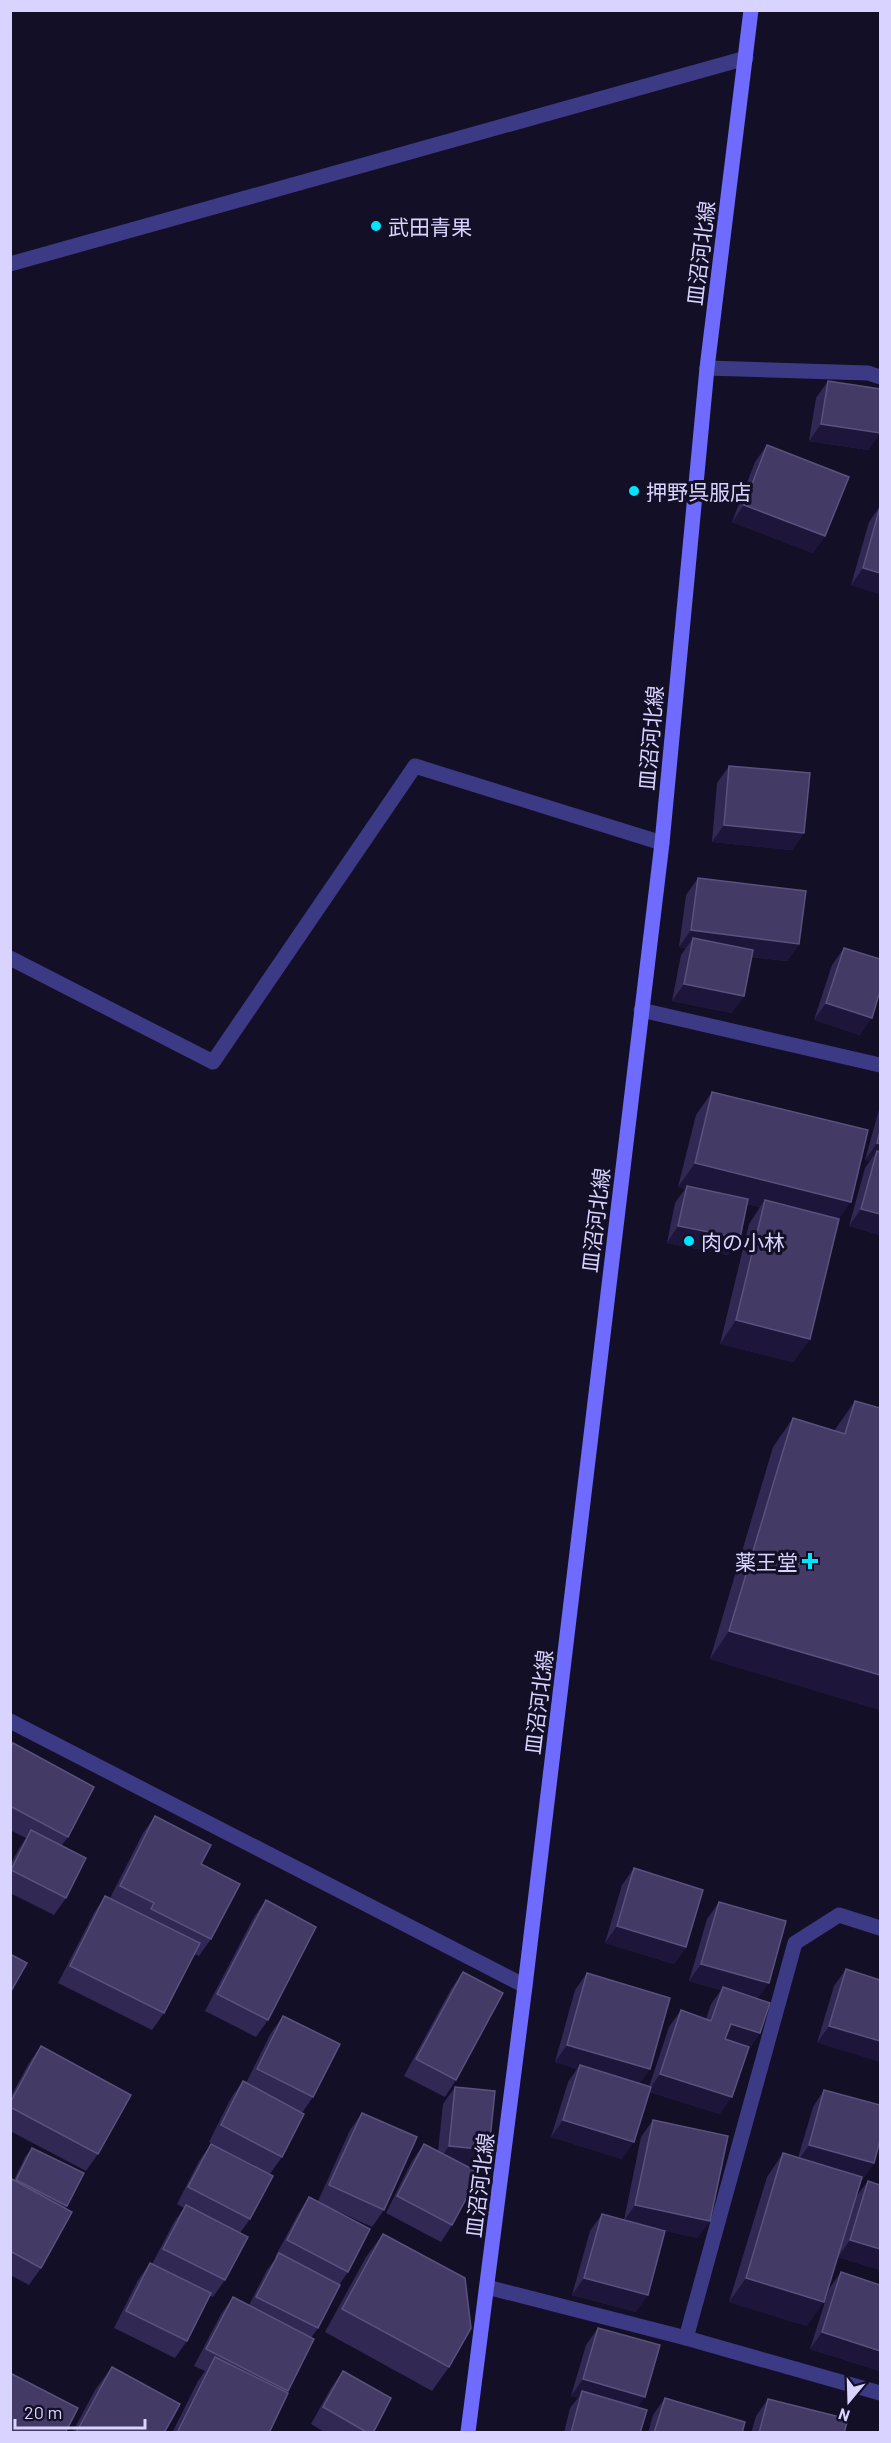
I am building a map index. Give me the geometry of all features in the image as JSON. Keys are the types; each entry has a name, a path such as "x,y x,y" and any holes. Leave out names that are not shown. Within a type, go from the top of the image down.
{"main road":[{"name":"皿沼河北線","path":"468,2433 525,1986 640,1010 662,843 707,368 751,10"}],"lane":[{"path":"10,264 746,58"},
{"path":"707,368 868,373 880,377"},
{"path":"10,958 213,1062 415,766 662,843"},
{"path":"640,1010 880,1065"},
{"path":"10,1721 525,1986"},
{"path":"686,2338 795,1943 839,1915 880,1928"},
{"path":"488,2287 686,2338 880,2393"}],"building":[{"path":"828,381 880,389 880,433 821,424"},
{"path":"767,445 849,477 825,536 744,505"},
{"path":"880,507 880,573 863,568"},
{"path":"729,766 810,773 804,833 724,825"},
{"path":"698,878 806,891 799,944 691,930"},
{"path":"693,938 753,950 744,996 684,984"},
{"path":"844,948 880,959 880,991 872,1018 826,1003"},
{"path":"712,1092 868,1130 851,1202 695,1163"},
{"path":"877,1151 880,1152 880,1214 861,1209"},
{"path":"687,1186 748,1199 740,1238 678,1226"},
{"path":"765,1200 839,1219 810,1339 736,1320"},
{"name":"薬王堂","path":"855,1401 880,1408 880,1675 729,1631 793,1418 845,1434"},
{"path":"13,1743 94,1787 68,1837 10,1806 10,1749"},
{"path":"155,1816 211,1845 201,1864 240,1884 211,1939 151,1909 154,1903 120,1886"},
{"path":"31,1830 86,1858 66,1898 11,1870"},
{"path":"634,1868 703,1890 686,1947 617,1926"},
{"path":"105,1896 200,1943 164,2013 70,1966"},
{"path":"266,1900 316,1927 268,2020 217,1994"},
{"path":"719,1902 786,1921 769,1983 701,1964"},
{"path":"10,1954 27,1963 10,1993"},
{"path":"846,1969 880,1980 880,2041 829,2026"},
{"path":"463,1972 503,1993 456,2080 416,2059"},
{"path":"587,1973 670,1998 650,2069 567,2045"},
{"path":"723,1987 770,2003 760,2033 731,2024 725,2039 749,2047 732,2097 660,2074 681,2010 711,2021"},
{"path":"283,2016 340,2044 313,2097 257,2069"},
{"path":"41,2046 131,2095 98,2154 10,2107 10,2103"},
{"path":"580,2065 651,2087 634,2142 563,2120"},
{"path":"243,2081 304,2114 282,2157 221,2125"},
{"path":"455,2087 495,2091 489,2150 449,2146"},
{"path":"824,2090 880,2105 880,2140 874,2163 809,2145"},
{"path":"362,2113 417,2137 384,2210 329,2185"},
{"path":"653,2120 728,2136 710,2221 635,2205"},
{"path":"211,2144 273,2176 250,2219 188,2187"},
{"path":"424,2144 480,2173 452,2225 397,2196"},
{"path":"32,2148 84,2173 67,2206 16,2180"},
{"path":"783,2153 862,2177 824,2302 746,2278"},
{"path":"10,2178 72,2212 41,2268 10,2251"},
{"path":"868,2181 880,2185 880,2249 850,2240"},
{"path":"309,2197 370,2229 348,2272 287,2240"},
{"path":"186,2205 248,2237 225,2280 163,2249"},
{"path":"602,2214 665,2231 648,2295 584,2278"},
{"path":"383,2234 465,2278 471,2328 449,2367 342,2309"},
{"path":"279,2253 340,2285 318,2328 256,2297"},
{"path":"150,2263 211,2293 187,2341 126,2311"},
{"path":"841,2272 880,2285 880,2351 822,2332"},
{"path":"233,2297 314,2339 288,2391 206,2349"},
{"path":"598,2328 660,2345 645,2397 583,2379"},
{"path":"215,2357 288,2393 269,2433 177,2433"},
{"path":"112,2367 180,2404 164,2433 76,2433"},
{"path":"343,2371 391,2398 373,2433 368,2433 323,2407"},
{"path":"10,2373 78,2408 65,2433 10,2433"},
{"path":"582,2391 647,2410 640,2433 571,2433"},
{"path":"665,2398 745,2422 742,2433 654,2433"},
{"path":"768,2399 848,2419 844,2433 759,2433"}],"place":[{"name":"武田青果","path":"376,226"},
{"name":"押野呉服店","path":"634,491"},
{"name":"肉の小林","path":"689,1241"},
{"name":"薬王堂","path":"810,1561"}]}
